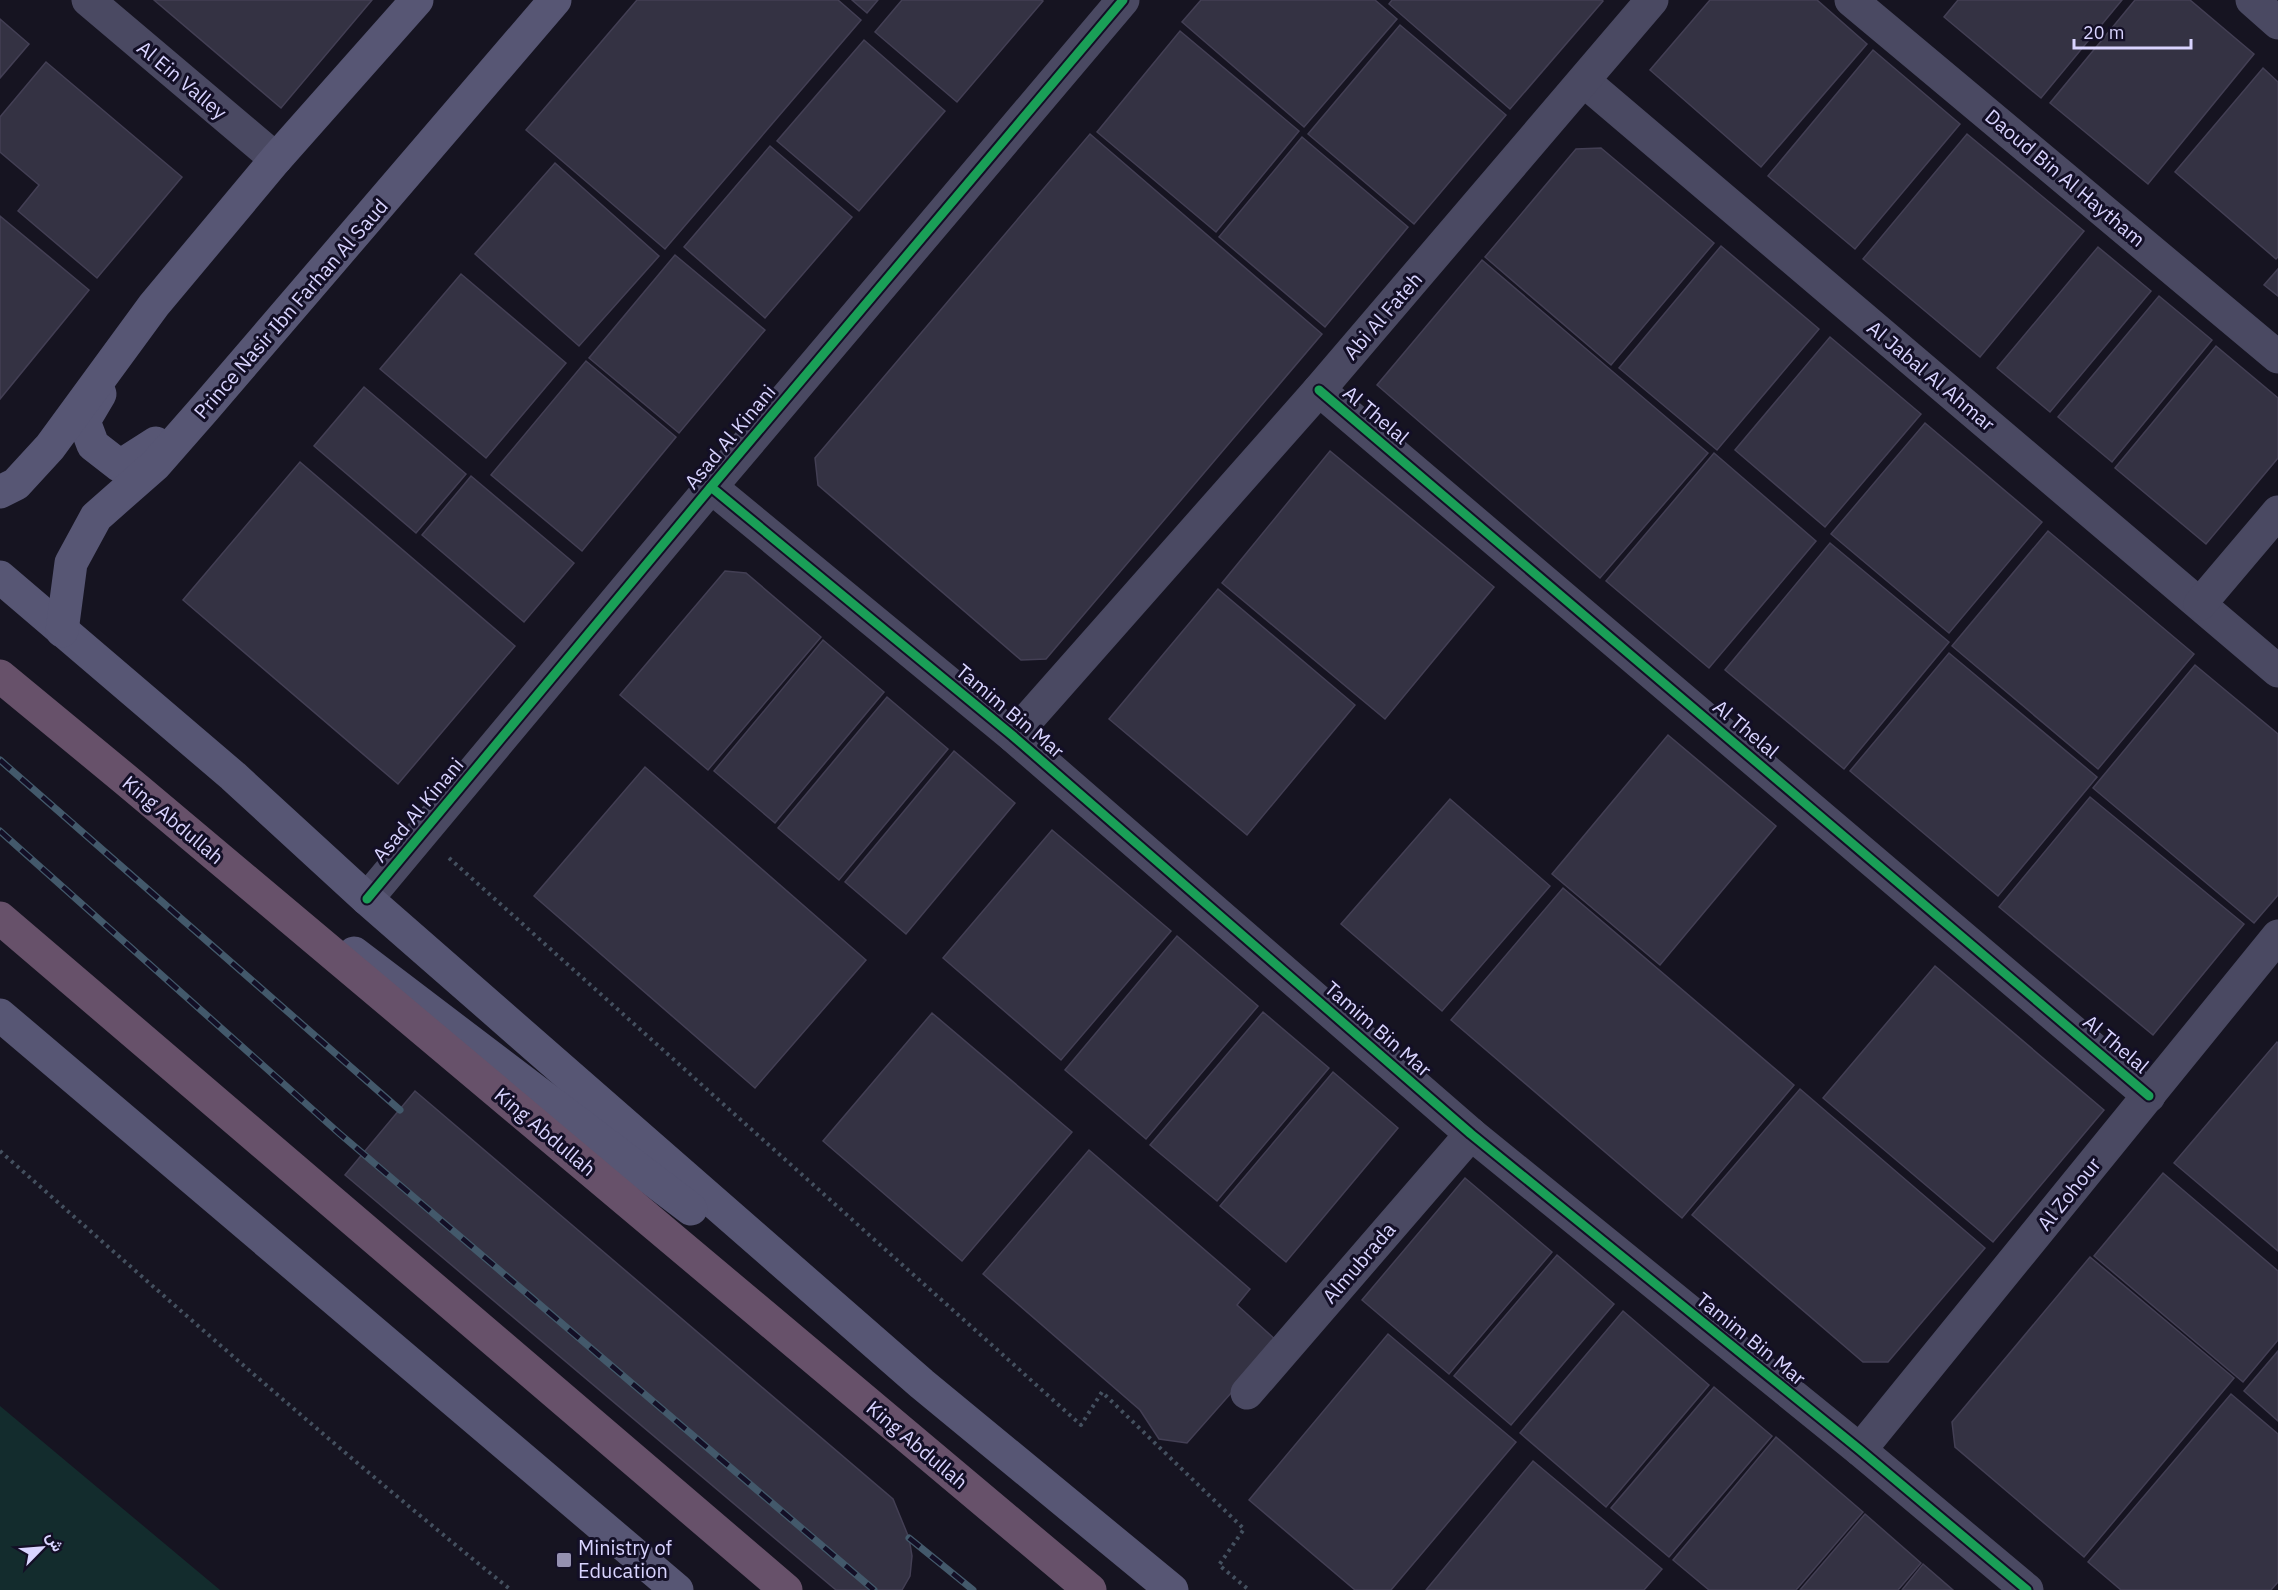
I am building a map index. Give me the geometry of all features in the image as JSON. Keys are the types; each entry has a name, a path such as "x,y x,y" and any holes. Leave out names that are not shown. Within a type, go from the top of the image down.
{"highway":[{"name":"King Abdullah","path":"0,676 1090,1590"},
{"path":"0,918 786,1590"}],"street":[{"name":"Al Ein Valley","path":"88,0 276,159"},
{"path":"0,492 16,484 50,447 154,305 276,159 417,0"},
{"name":"Prince Nasir Ibn Farhan Al Saud","path":"62,631 71,562 96,517 155,465 206,408 555,0"},
{"name":"Asad Al Kinani","path":"367,899 711,487 1123,0"},
{"name":"Abi Al Fateh","path":"1013,736 1319,390 1652,0"},
{"name":"Daoud Bin Al Haytham","path":"1851,0 2278,357"},
{"path":"2252,0 2278,23"},
{"name":"Al Jabal Al Ahmar","path":"1584,81 2278,671"},
{"path":"154,305 84,421 93,445 120,466 171,434 206,408"},
{"name":"Al Thelal","path":"1319,390 2149,1096"},
{"name":"Tamim Bin Mar","path":"711,487 1013,736 1471,1134 1860,1450 2028,1590"},
{"path":"2200,604 2278,512"},
{"path":"0,577 233,776 367,899 922,1384 1172,1590"},
{"path":"126,780 922,1384"},
{"name":"Al Zohour","path":"1860,1450 2278,936"},
{"path":"0,1015 677,1590"},
{"name":"Almubrada","path":"1247,1393 1471,1134"}],"path":[{"path":"422,834 1081,1425 1102,1392 1244,1529 1219,1565 1250,1590"},
{"path":"1,1154 444,1536 511,1590"}],"green space":[{"path":"0,1406 220,1590 0,1590"}],"building":[{"path":"154,0 372,0 281,108"},
{"path":"637,0 838,0 861,20 665,249 526,130"},
{"path":"852,0 878,0 867,13"},
{"path":"902,0 1043,1 957,102 875,32"},
{"path":"1201,0 1375,0 1397,19 1304,127 1182,22"},
{"path":"1392,0 1603,1 1510,109 1389,4"},
{"path":"1710,0 1817,0 1867,44 1761,167 1650,70"},
{"path":"1958,0 2122,0 2041,98 1944,17"},
{"path":"2135,0 2190,0 2254,54 2148,184 2050,103"},
{"path":"0,19 29,44 0,78"},
{"path":"1400,25 1506,115 1414,224 1308,134"},
{"path":"1180,31 1299,131 1216,232 1097,132"},
{"path":"864,40 945,111 859,211 777,141"},
{"path":"1873,50 1960,124 1855,249 1768,176"},
{"path":"46,62 182,177 97,278 18,211 39,185 0,152 0,117"},
{"path":"2263,68 2278,82 2278,257 2276,259 2175,172"},
{"path":"1090,134 1322,334 1046,659 1021,660 818,485 815,458"},
{"path":"1967,134 2084,231 1980,357 1863,259"},
{"path":"1302,137 1408,227 1325,327 1219,237"},
{"path":"770,146 852,217 765,318 684,247"},
{"path":"1601,148 1714,243 1611,365 1485,257 1576,149"},
{"path":"555,163 659,256 579,346 475,254"},
{"path":"0,216 89,290 0,399"},
{"path":"1721,246 1819,329 1717,450 1619,368"},
{"path":"2098,247 2151,291 2050,412 1997,368"},
{"path":"675,255 765,330 679,433 589,358"},
{"path":"1482,260 1708,453 1600,578 1377,385"},
{"path":"2278,269 2278,296 2264,285"},
{"path":"461,274 566,363 486,458 380,369"},
{"path":"2159,296 2212,340 2112,462 2058,417"},
{"path":"1830,337 1921,414 1825,527 1735,450"},
{"path":"2216,346 2278,398 2278,458 2206,544 2115,468"},
{"path":"586,361 676,437 582,551 491,475"},
{"path":"364,387 466,474 416,533 314,446"},
{"path":"1925,423 2042,522 1949,633 1831,534"},
{"path":"1330,451 1494,587 1385,719 1222,583"},
{"path":"1714,453 1816,541 1709,668 1606,581"},
{"path":"300,462 515,646 398,784 183,600"},
{"path":"471,476 574,563 524,622 422,535"},
{"path":"2048,531 2194,654 2098,769 1952,646"},
{"path":"1830,543 1949,642 1844,769 1725,670"},
{"path":"725,571 746,573 821,637 708,770 620,695"},
{"path":"1218,589 1355,705 1247,835 1109,719"},
{"path":"823,640 884,692 775,823 714,771"},
{"path":"1949,653 2097,777 1998,896 1850,771"},
{"path":"2195,665 2278,734 2278,895 2254,923 2093,788"},
{"path":"887,697 948,749 839,880 778,828"},
{"path":"1668,735 1776,826 1660,965 1552,874"},
{"path":"954,751 1015,803 906,934 845,882"},
{"path":"645,767 866,960 755,1088 534,896"},
{"path":"2090,797 2244,924 2153,1035 1999,907"},
{"path":"1450,799 1550,886 1442,1011 1341,924"},
{"path":"1052,830 1171,931 1061,1060 943,958"},
{"path":"1563,888 1794,1085 1682,1218 1451,1020"},
{"path":"1177,936 1258,1006 1146,1139 1065,1070"},
{"path":"1935,966 2104,1110 1993,1242 1823,1098"},
{"path":"1263,1012 1329,1068 1217,1201 1150,1145"},
{"path":"932,1013 1072,1132 962,1261 823,1141"},
{"path":"2278,1043 2278,1251 2174,1163"},
{"path":"1333,1072 1398,1128 1286,1262 1220,1206"},
{"path":"1800,1089 1985,1248 1888,1362 1863,1362 1692,1215"},
{"path":"415,1091 893,1499 909,1538 912,1556 910,1576 902,1590 836,1590 345,1175"},
{"path":"1089,1150 1250,1289 1237,1305 1277,1341 1187,1443 1159,1439 1140,1410 983,1274"},
{"path":"2163,1173 2278,1271 2278,1340 2243,1382 2094,1256"},
{"path":"1465,1178 1552,1252 1449,1374 1362,1300"},
{"path":"1557,1255 1614,1304 1511,1425 1454,1376"},
{"path":"2090,1257 2234,1378 2084,1557 1955,1447 1952,1422"},
{"path":"1623,1311 1709,1385 1606,1507 1520,1433"},
{"path":"1388,1334 1516,1442 1391,1590 1355,1590 1249,1500"},
{"path":"2278,1351 2278,1421 2244,1391"},
{"path":"1714,1387 1772,1436 1669,1557 1611,1508"},
{"path":"2231,1394 2278,1434 2278,1582 2271,1590 2121,1590 2088,1562"},
{"path":"1776,1437 1863,1512 1796,1590 1709,1590 1673,1560"},
{"path":"1533,1461 1662,1569 1644,1590 1426,1590"},
{"path":"1865,1514 1921,1563 1898,1590 1800,1590"},
{"path":"1923,1564 1953,1590 1902,1590"}],"railway":[{"path":"0,760 400,1110"},
{"path":"0,831 340,1134 874,1590"},
{"path":"909,1538 973,1590"}],"cycle path":[{"path":"367,899 711,487 1123,0"},
{"path":"1319,390 2149,1096"},
{"path":"711,487 1013,736 1471,1134 1860,1450 2027,1590"}],"place":[{"name":"Ministry of Education","path":"564,1560"}]}
